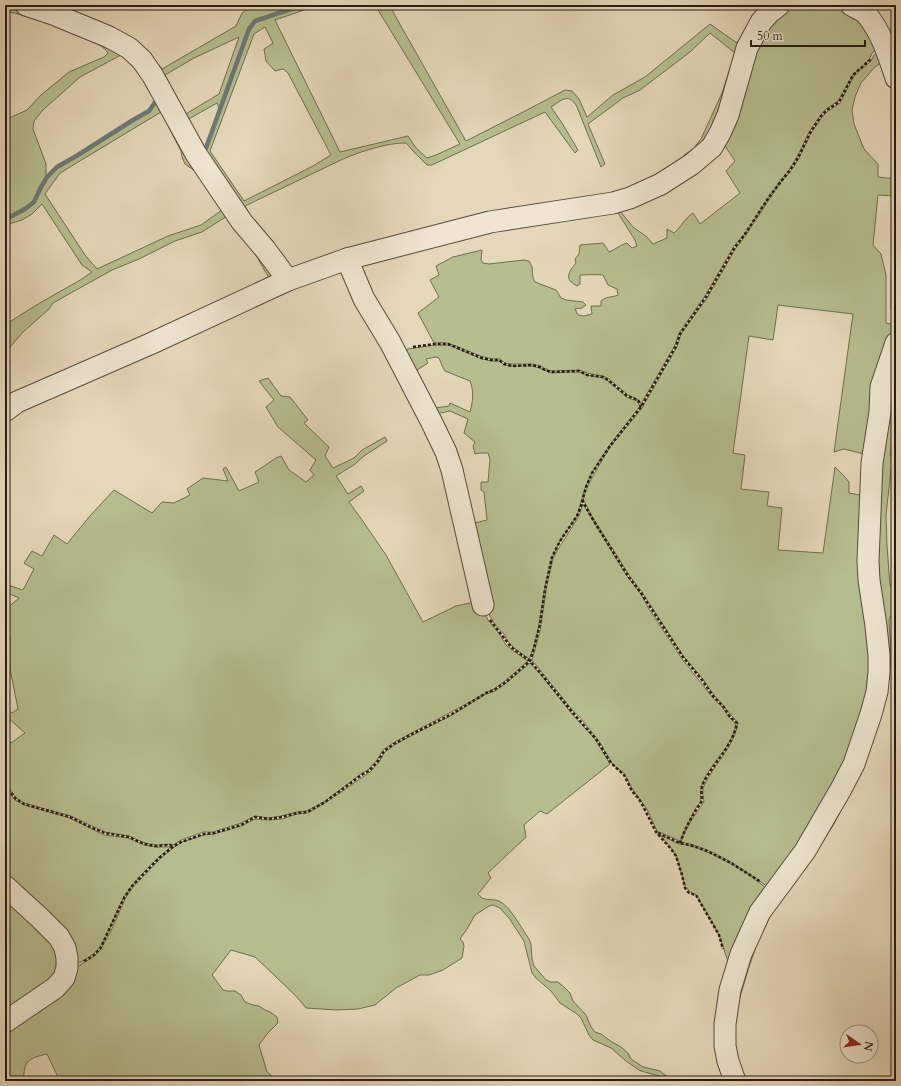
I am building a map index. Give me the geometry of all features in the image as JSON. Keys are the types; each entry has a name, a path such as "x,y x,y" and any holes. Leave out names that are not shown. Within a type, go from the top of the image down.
{"street":[{"path":"26,5 53,14 109,37 129,48 142,60 153,76 196,154 242,222 265,249 288,280"},
{"path":"5,411 17,402 150,344 288,280 347,259 490,222 613,203 630,198 661,184 692,164 712,146 728,115 747,48 761,22 779,5"},
{"path":"861,8 876,27 896,78"},
{"path":"347,259 364,299 395,352 446,452 452,470 483,604"},
{"path":"735,1081 728,1061 725,1046 725,1024 730,990 741,954 760,912 805,851 854,764 871,714 876,692 879,672 879,656 868,561 872,463 880,412 881,387 896,343"},
{"path":"5,886 59,937 65,948 67,958 67,968 64,978 55,988 5,1022"}],"path":[{"path":"67,968 71,968 93,956 100,949 124,898 132,886 174,846 204,834 214,833 241,824 255,817 269,819 282,818 297,813 307,812 325,802 369,771 384,751 394,744 494,690 506,682 530,661 540,624 545,589 552,557 560,541 577,516 592,473 610,446 641,407 676,346 680,334 706,297 735,247 798,158 810,132 821,116 839,102 854,76 870,61 873,54 884,45"},
{"path":"395,352 434,344 448,344 482,358 499,360 504,364 512,366 532,365 551,372 580,372 603,377 627,396 638,400 641,407"},
{"path":"582,500 628,576 641,593 683,657 713,696 737,723 736,731 731,742 702,784 702,801 682,836 680,843"},
{"path":"483,604 487,615 507,643 530,661 596,739 611,763 624,775 632,791 639,799 656,832 676,856 685,888 689,893 696,895 719,935 728,964 736,972"},
{"path":"5,785 16,799 24,804 70,817 105,833 128,837 144,844 174,846"},
{"path":"656,832 731,863 763,884 773,893"}],"green space":[{"path":"5,5 14,6 66,24 127,52 132,62 121,55 80,77 43,110 34,121 33,129 46,164 46,177 33,201 10,216 5,215 5,120 27,110 41,95 69,72 104,57 108,53 99,45 67,30 37,19 5,11"},
{"path":"32,5 72,5 85,19 153,58 162,69 236,26 242,13 253,5 299,5 254,20 248,28 219,108 217,103 187,120 205,147 199,151 154,71","holes":["239,37 219,94 184,115 165,75 194,58"]},
{"path":"305,5 313,5 304,10 275,20 340,152 408,136 416,148 427,158 460,144 375,5 389,5 466,141 565,90 572,91 579,99 587,117 613,95 645,77 710,24 737,43 762,5 774,5 719,123 688,160 684,155 693,149 701,139 722,93 735,53 710,33 690,52 640,90 623,98 588,124 605,164 601,167 577,107 571,100 565,99 551,107 578,150 575,153 545,112 432,165 427,165 406,143 382,146 366,150 343,159 245,206 257,227 203,151 207,148 250,30 256,22","holes":["265,27 273,43 264,49 266,61 275,71 283,69 288,73 331,155 313,166 244,201 210,151 254,34"]},
{"path":"787,5 837,5 851,12 861,20 880,46 872,53 869,60 853,75 838,101 826,109 809,132 789,170 779,182 745,234 734,246 705,296 679,333 675,345 641,404 639,400 628,395 609,379 603,376 580,370 551,371 532,364 505,363 500,359 487,358 448,343 434,343 418,313 439,297 430,280 439,275 436,266 453,257 482,250 481,260 483,263 489,264 524,260 529,261 532,267 535,282 556,290 561,298 583,302 586,305 582,308 575,309 578,315 584,316 592,314 591,306 601,306 601,301 603,299 618,295 617,289 608,285 603,275 580,275 580,284 577,286 570,281 569,273 576,263 575,259 579,254 580,245 603,243 609,252 627,243 632,248 637,246 635,240 618,213 620,211 633,227 647,237 653,244 667,238 667,229 674,233 693,213 700,224 740,193 726,171 735,161 721,140 751,48"},
{"path":"881,50 885,59 873,69 861,83 855,97 852,110 854,124 864,149 878,164 878,177 896,179 896,196 878,195 873,245 881,254 886,275 886,323 895,325 895,327 893,341 864,454 844,449 834,452 853,314 778,305 773,340 749,336 733,453 745,455 741,489 769,492 767,506 782,508 778,550 823,553 835,467 849,482 849,493 865,496 875,667 844,773 771,889 717,854 681,842 691,821 704,802 703,788 705,783 727,750 734,737 738,723 684,657 642,592 629,575 593,518 583,499 594,474 610,447 642,408 677,347 681,334 707,298 736,248 780,183 791,171 811,133 822,117 840,103 854,76 871,61 874,55"},
{"path":"156,103 276,277 270,280 257,257 227,216 202,232 175,241 139,259 112,270 53,303 49,309 23,332 5,353 5,320 8,323 92,272 82,265 42,204 32,214 22,220 5,225 5,217 10,218 25,210 35,202 47,178 58,168 150,112","holes":["161,112 181,151 185,164 196,172 222,210 201,225 168,236 97,269 85,255 45,194 60,173"]},
{"path":"896,207 896,310 891,310 892,245"},
{"path":"435,345 449,345 482,359 500,361 504,365 532,366 552,373 580,372 587,375 604,378 628,398 637,401 640,406 609,446 592,473 585,488 577,516 559,543 552,558 545,587 538,630 534,647 529,659 514,648 507,640 504,634 494,623 486,609 467,525 487,520 484,492 481,490 481,482 488,482 490,459 488,453 475,454 473,446 475,442 464,433 468,419 450,411 431,415 428,409 449,406 450,403 470,412 473,396 470,381 445,371 439,358 436,357 426,359 428,363 411,374 398,353 408,349"},
{"path":"896,354 896,413 890,455 896,454 896,468 891,470 886,515 890,585 896,593 896,613 892,614 889,620 891,655 885,698 873,738 861,768 834,824 807,866 771,911 761,932 740,997 735,1021 735,1056 744,1081 738,1081 730,1057 729,1030 740,979 752,939 770,902 803,860 832,815 859,763 878,707 884,675 882,632 872,548 873,526 888,392"},
{"path":"268,378 281,396 290,397 308,420 304,423 329,447 325,456 333,468 354,458 362,450 385,437 387,441 336,476 348,494 361,486 364,491 349,502 386,555 423,622 456,606 479,601 488,620 506,645 528,661 494,689 393,743 383,750 368,770 324,802 307,811 269,818 255,816 241,823 213,832 203,832 181,840 173,845 156,845 145,843 129,836 105,832 71,816 24,803 16,798 6,784 5,736 11,743 25,733 5,715 5,711 7,709 12,713 18,709 10,669 10,636 5,630 5,610 19,598 5,592 5,584 23,590 34,569 24,563 32,551 42,556 54,535 67,544 114,490 152,513 162,502 174,503 190,495 187,489 203,478 228,481 223,469 226,467 239,491 259,482 255,472 281,456 289,470 306,482 314,475 310,470 316,460 278,427 266,407 274,400 259,381"},
{"path":"583,504 627,576 641,594 649,609 682,659 736,724 728,744 704,780 701,790 701,801 695,809 680,841 657,831 647,809 633,790 624,773 613,765 599,741 532,660 540,631 547,585 553,559 579,516"},
{"path":"530,663 572,714 595,739 610,764 547,814 540,811 524,825 526,837 488,873 491,878 478,894 485,899 499,901 508,908 529,939 534,966 546,980 558,982 570,993 573,1001 586,1015 595,1032 601,1034 621,1047 628,1053 631,1059 643,1067 660,1071 677,1081 669,1081 659,1076 641,1071 611,1048 593,1040 581,1018 560,1003 551,991 532,973 524,941 509,918 500,908 493,905 475,915 460,939 464,946 462,958 443,970 429,975 420,975 396,988 375,1005 358,1009 337,1010 306,1008 296,996 255,957 231,950 212,975 223,990 235,991 241,995 245,1002 259,1006 277,1017 278,1023 259,1045 267,1072 281,1081 60,1081 47,1054 36,1057 28,1062 25,1069 24,1081 5,1081 5,1026 72,970 93,957 101,949 125,899 133,887 174,847 182,842 241,826 255,819 282,819 297,814 308,813 370,772 385,752 394,745 452,715 486,694 495,691"},
{"path":"5,787 15,800 24,805 70,818 104,835 128,838 144,845 171,847 146,870 130,889 121,902 99,948 90,957 71,967 5,881"},
{"path":"660,835 677,843 692,846 723,859 752,877 769,891 729,964 719,935 710,918 696,895 690,892 685,886 677,858 672,849"},
{"path":"5,893 51,934 61,972 5,1017"}],"waterway":[{"path":"200,151 206,148 249,29 255,21 303,5"},
{"path":"5,216 10,217 34,202 47,177 57,167 149,111 156,101 160,105"}]}
